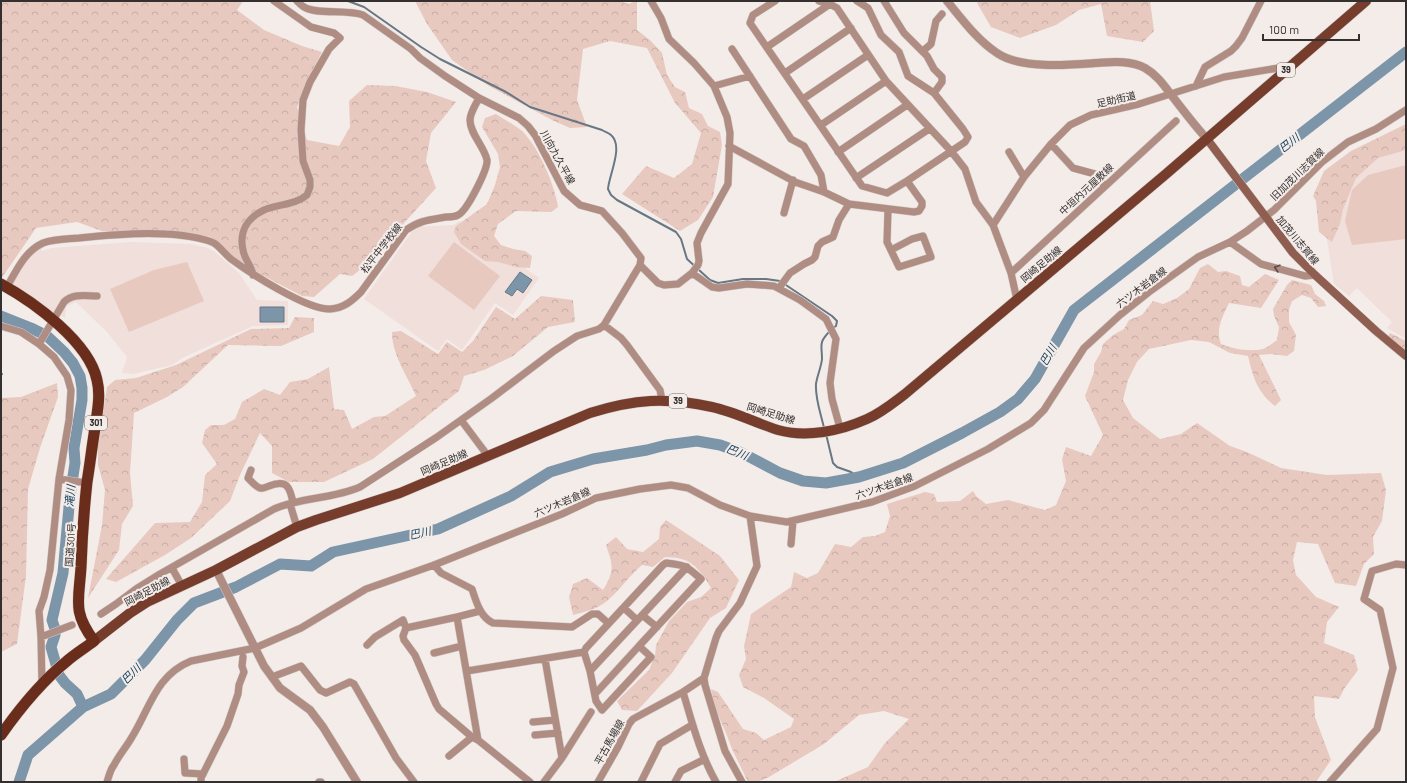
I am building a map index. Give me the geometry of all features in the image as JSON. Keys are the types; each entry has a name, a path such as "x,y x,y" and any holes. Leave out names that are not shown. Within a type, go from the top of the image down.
{"highway":[{"name":"国道301号","path":"4,285 51,323 71,337 87,357 97,380 98,409 87,483 78,590 78,603 81,621 94,641"},
{"path":"1,735 26,701 66,661 94,641"}],"main road":[{"name":"岡崎足助線","path":"94,641 130,613 147,602 182,586 218,574 297,527 400,493 590,413 609,407 636,402 662,400 690,403 714,407 791,433 817,433 849,426 868,419 885,409 905,394 1017,300 1207,139 1366,1"},
{"name":"加茂川志賀線","path":"1207,139 1293,253 1376,331 1406,356"}],"street":[{"path":"253,275 252,268 243,251 243,229 250,220 263,210 303,199 307,195 310,187 310,180 303,161 301,130 303,100 310,82 329,49 340,38 334,33 311,27 274,1"},
{"name":"川向九久平線","path":"297,1 305,8 314,11 356,12 363,15 411,49 420,58 445,76 479,98 519,118 536,135 564,191 580,205 602,211 622,233 641,258 640,265"},
{"path":"101,614 136,589 274,509 292,503 347,492 360,487 461,420 554,351 577,336 599,329 604,325 640,265 658,283 664,285 678,284 692,273 699,261 697,244 701,233 728,184 730,133 727,117 714,86 694,62 670,39 661,18 651,1"},
{"path":"775,1 753,15 750,23 862,186 887,193 965,142 968,137 934,93 908,76 899,52 881,35 871,12 859,1"},
{"path":"819,1 837,8 886,81 951,151 965,169 976,202 993,225 1010,273 1017,300"},
{"path":"884,1 904,32 923,51 934,69 942,77 942,82 934,93"},
{"path":"947,1 979,39 998,54 1009,60 1035,64 1120,62 1134,64 1152,72 1207,139"},
{"path":"1196,86 1205,67 1231,51 1236,46 1242,38 1260,1"},
{"path":"767,47 830,4"},
{"path":"923,51 931,44 936,21 942,14"},
{"path":"785,74 851,28"},
{"path":"732,49 791,139 804,146 821,175 824,192"},
{"path":"803,99 868,55"},
{"name":"足助街道","path":"993,225 1024,177 1051,144 1070,125 1091,115 1140,104 1224,77 1290,66"},
{"path":"714,86 750,76"},
{"path":"821,126 886,81"},
{"name":"松平中学校線","path":"4,285 26,256 43,243 63,239 98,236 166,234 213,242 229,258 253,275 305,302 329,309 341,307 354,299 406,230 416,223 426,220 458,215 467,207 485,172 487,160 473,131 470,120 479,98"},
{"path":"838,152 907,105"},
{"name":"旧加茂川志賀線","path":"1264,214 1274,210 1322,162 1348,142 1376,129 1406,110"},
{"name":"中垣内元屋敷線","path":"1010,273 1176,121"},
{"path":"856,178 929,129"},
{"path":"1051,144 1073,168 1095,174 1105,186"},
{"path":"729,146 793,180 849,204 888,210 919,211 922,206 922,202 907,181"},
{"path":"1009,152 1024,177"},
{"path":"784,213 793,180"},
{"path":"780,288 790,273 815,257 818,246 822,242 833,237 839,220 849,204"},
{"path":"888,210 887,242 899,267 931,257 923,236 912,239 891,250"},
{"name":"六ツ木岩倉線","path":"107,782 113,766 133,736 155,692 169,674 180,666 191,661 253,645 301,628 366,589 434,565 562,514 596,498 640,489 671,485 688,488 720,504 750,516 786,522 872,502 915,486 988,449 1031,423 1044,410 1084,348 1120,315 1198,257 1230,242 1264,214"},
{"path":"1230,242 1261,264 1305,276 1315,275"},
{"path":"692,273 712,287 719,288 747,284 774,286 780,288 805,303 826,319 836,339 830,383 832,399 840,428"},
{"path":"39,344 64,302 71,296 97,296"},
{"path":"604,325 621,338 627,345 660,390 662,400"},
{"path":"2,326 21,332 39,344 54,357 67,376 71,390 69,420 59,479 50,570 44,597 38,611 43,636 45,682"},
{"path":"461,420 488,456"},
{"path":"251,470 248,478 259,488 263,489 280,482 290,490 297,527"},
{"path":"59,479 87,483"},
{"path":"742,782 725,751 704,678 716,638 740,603 757,566 750,516"},
{"path":"791,544 793,521"},
{"path":"595,694 639,646 657,627 701,579 682,564 666,563 663,565 586,648 584,652 590,671 596,701 602,710 651,656 639,646"},
{"path":"1330,782 1377,729 1393,668 1380,610 1364,599 1372,571 1396,564 1406,565"},
{"path":"434,565 441,573 472,589 480,611 488,621 493,623 572,627 592,614 598,614 608,624"},
{"path":"590,671 687,567"},
{"path":"172,568 182,586"},
{"path":"218,574 264,666 280,688 310,710 323,727 356,782"},
{"path":"624,608 657,627"},
{"path":"406,628 480,611"},
{"path":"456,617 467,671 475,739"},
{"path":"367,645 403,620 406,628 403,636 404,640 415,655 439,709 530,782"},
{"path":"43,636 72,625"},
{"path":"434,653 462,646"},
{"path":"467,671 584,652"},
{"path":"201,782 203,774 220,742 232,712 244,672 242,666 243,657"},
{"path":"545,659 562,758"},
{"path":"272,677 301,666 320,690 326,693 350,682 354,684 396,758 414,782"},
{"name":"平古馬場線","path":"598,782 633,719 683,692 704,678"},
{"path":"683,692 692,725 705,759 716,782"},
{"path":"544,782 562,758 591,712"},
{"path":"533,722 555,720"},
{"path":"641,782 660,744 692,725"},
{"path":"535,735 558,732"},
{"path":"449,756 475,739"},
{"path":"184,759 185,773 203,774"},
{"path":"675,782 680,770 705,759"}],"shaded area":[{"path":"1406,133 1406,339 1387,328 1392,322 1357,288 1349,296 1334,284 1327,240 1324,208 1335,174"},
{"path":"459,221 539,278 513,315 495,303 462,350 447,339 438,351 364,299 415,227 454,225"},
{"path":"131,242 191,244 208,248 215,252 239,273 257,300 288,301 288,325 253,326 182,358 172,365 133,374 122,373 127,357 107,332 76,302 66,306 65,318 55,313 53,315 14,288 13,281 29,257 40,248 42,251 52,248"}],"green space":[{"path":"1,1 243,1 237,10 264,30 302,46 322,52 309,77 297,107 307,140 339,146 350,127 349,101 367,85 395,86 427,92 456,102 431,133 426,161 436,188 365,266 352,276 340,274 314,297 302,296 245,266 211,237 197,234 102,231 77,222 36,228 1,279"},
{"path":"415,1 620,1 628,4 637,1 637,30 650,40 662,53 667,75 675,87 685,92 689,108 702,114 708,126 720,132 722,145 713,197 698,220 680,231 622,194 646,166 674,178 692,164 701,133 675,103 647,48 610,41 583,49 577,100 587,127 570,128 489,86 452,60 427,24"},
{"path":"979,1 1150,1 1154,31 1143,42 1107,36 1101,4 1079,10 1056,25 1020,38 991,27 977,3"},
{"path":"496,114 522,131 534,146 550,177 558,207 551,212 516,211 498,224 494,236 501,245 525,251 532,256 530,268 485,261 461,244 454,232 456,226 487,204 495,185 500,167 498,154 482,127 485,118"},
{"path":"1406,124 1406,150 1378,158 1356,178 1343,209 1340,224 1332,242 1319,232 1316,201 1313,196 1324,171 1351,151"},
{"path":"1406,165 1406,239 1352,245 1345,221 1352,190 1368,175"},
{"path":"454,242 500,276 474,310 428,276"},
{"path":"187,262 204,301 129,332 110,289 154,270"},
{"path":"1208,264 1218,272 1226,271 1240,276 1242,285 1249,287 1265,274 1279,280 1261,308 1229,303 1219,328 1219,338 1221,344 1226,346 1242,350 1258,350 1265,348 1277,340 1279,327 1274,316 1273,309 1287,285 1292,280 1311,285 1315,294 1324,301 1326,306 1318,307 1311,298 1302,295 1292,301 1289,310 1289,322 1296,335 1294,351 1287,356 1271,354 1259,355 1281,400 1275,406 1260,390 1252,371 1248,356 1230,353 1209,342 1191,340 1149,349 1137,362 1128,380 1123,400 1133,418 1160,439 1181,434 1197,423 1230,446 1247,452 1281,468 1327,475 1381,473 1386,490 1382,521 1373,537 1374,554 1364,564 1356,586 1335,583 1318,544 1297,542 1293,560 1296,575 1316,597 1339,607 1327,622 1324,643 1354,655 1358,670 1344,689 1339,699 1314,696 1315,717 1331,760 1316,782 834,782 868,767 885,743 909,719 884,711 859,715 824,744 769,777 757,782 748,782 715,708 711,689 718,692 743,729 756,733 764,740 791,727 794,719 764,698 743,687 739,675 746,659 744,646 751,614 791,587 794,572 807,578 818,573 835,544 851,547 863,537 875,536 885,532 890,516 887,504 925,492 934,494 937,502 960,501 973,491 976,496 986,504 1008,500 1045,510 1056,505 1066,481 1062,459 1066,447 1091,456 1103,435 1085,396 1094,372 1094,364 1101,352 1103,344 1113,335 1124,329 1129,320 1142,315 1153,301 1163,304 1177,298 1189,289 1200,268"},
{"path":"541,296 573,300 575,322 548,327 513,356 484,370 464,376 459,391 373,459 324,482 289,482 272,473 272,446 260,433 240,475 230,501 191,538 165,555 116,582 106,579 155,523 190,522 202,502 205,475 217,464 202,443 205,430 211,425 224,425 235,419 242,402 264,389 280,395 290,382 308,379 329,367 334,409 344,410 352,429 374,417 385,416 416,396 394,349 392,332 401,331 438,354 447,342 462,352 473,341 496,307 515,319"},
{"path":"295,317 314,318 314,332 281,346 228,345 183,387 167,397 134,413 130,473 133,506 122,524 119,550 88,598 102,525 105,490 98,465 98,446 107,387 115,380 136,378 176,365 251,329 289,328"},
{"path":"1390,333 1406,341 1406,351 1388,336"},
{"path":"57,383 58,397 40,448 28,489 26,576 17,644 1,652 1,398 21,397"},
{"path":"666,520 720,556 739,580 726,608 710,618 672,673 637,711 622,710 617,701 649,670 655,656 656,645 669,621 687,602 701,597 711,588 702,574 691,563 679,558 665,557 653,567 642,565 612,597 595,608 573,615 569,597 573,584 587,578 603,590 610,577 612,568 606,545 616,537 627,549 643,552 659,539 660,527"}],"water":[{"path":"520,272 532,280 523,293 517,289 512,296 505,292"},
{"path":"260,307 284,307 284,322 260,322"}],"waterway":[{"path":"348,1 364,7 440,59 506,92 530,107 602,130 610,134 615,140 616,146 615,161 608,189 611,195 617,200 676,232 681,239 687,259 710,280 718,283 743,279 766,279 780,281 832,316 837,321 836,326 833,328"},
{"name":"巴川","path":"19,782 28,755 83,707 111,694 145,660 177,620 194,603 236,587 280,564 311,566 333,552 438,529 511,496 550,472 593,459 647,450 666,445 697,441 720,445 742,453 780,473 803,481 826,483 859,477 903,463 962,433 1000,412 1018,399 1035,379 1074,310 1406,52"},
{"name":"滝川","path":"1,316 47,336 64,352 73,363 80,376 82,400 74,448 75,463 70,496 63,573 52,620 55,635 51,647 59,675 77,694 83,707"},
{"path":"824,428 817,401 816,384 822,359 822,341 830,331"},
{"path":"826,434 833,463 837,467 851,472 860,479"}]}
